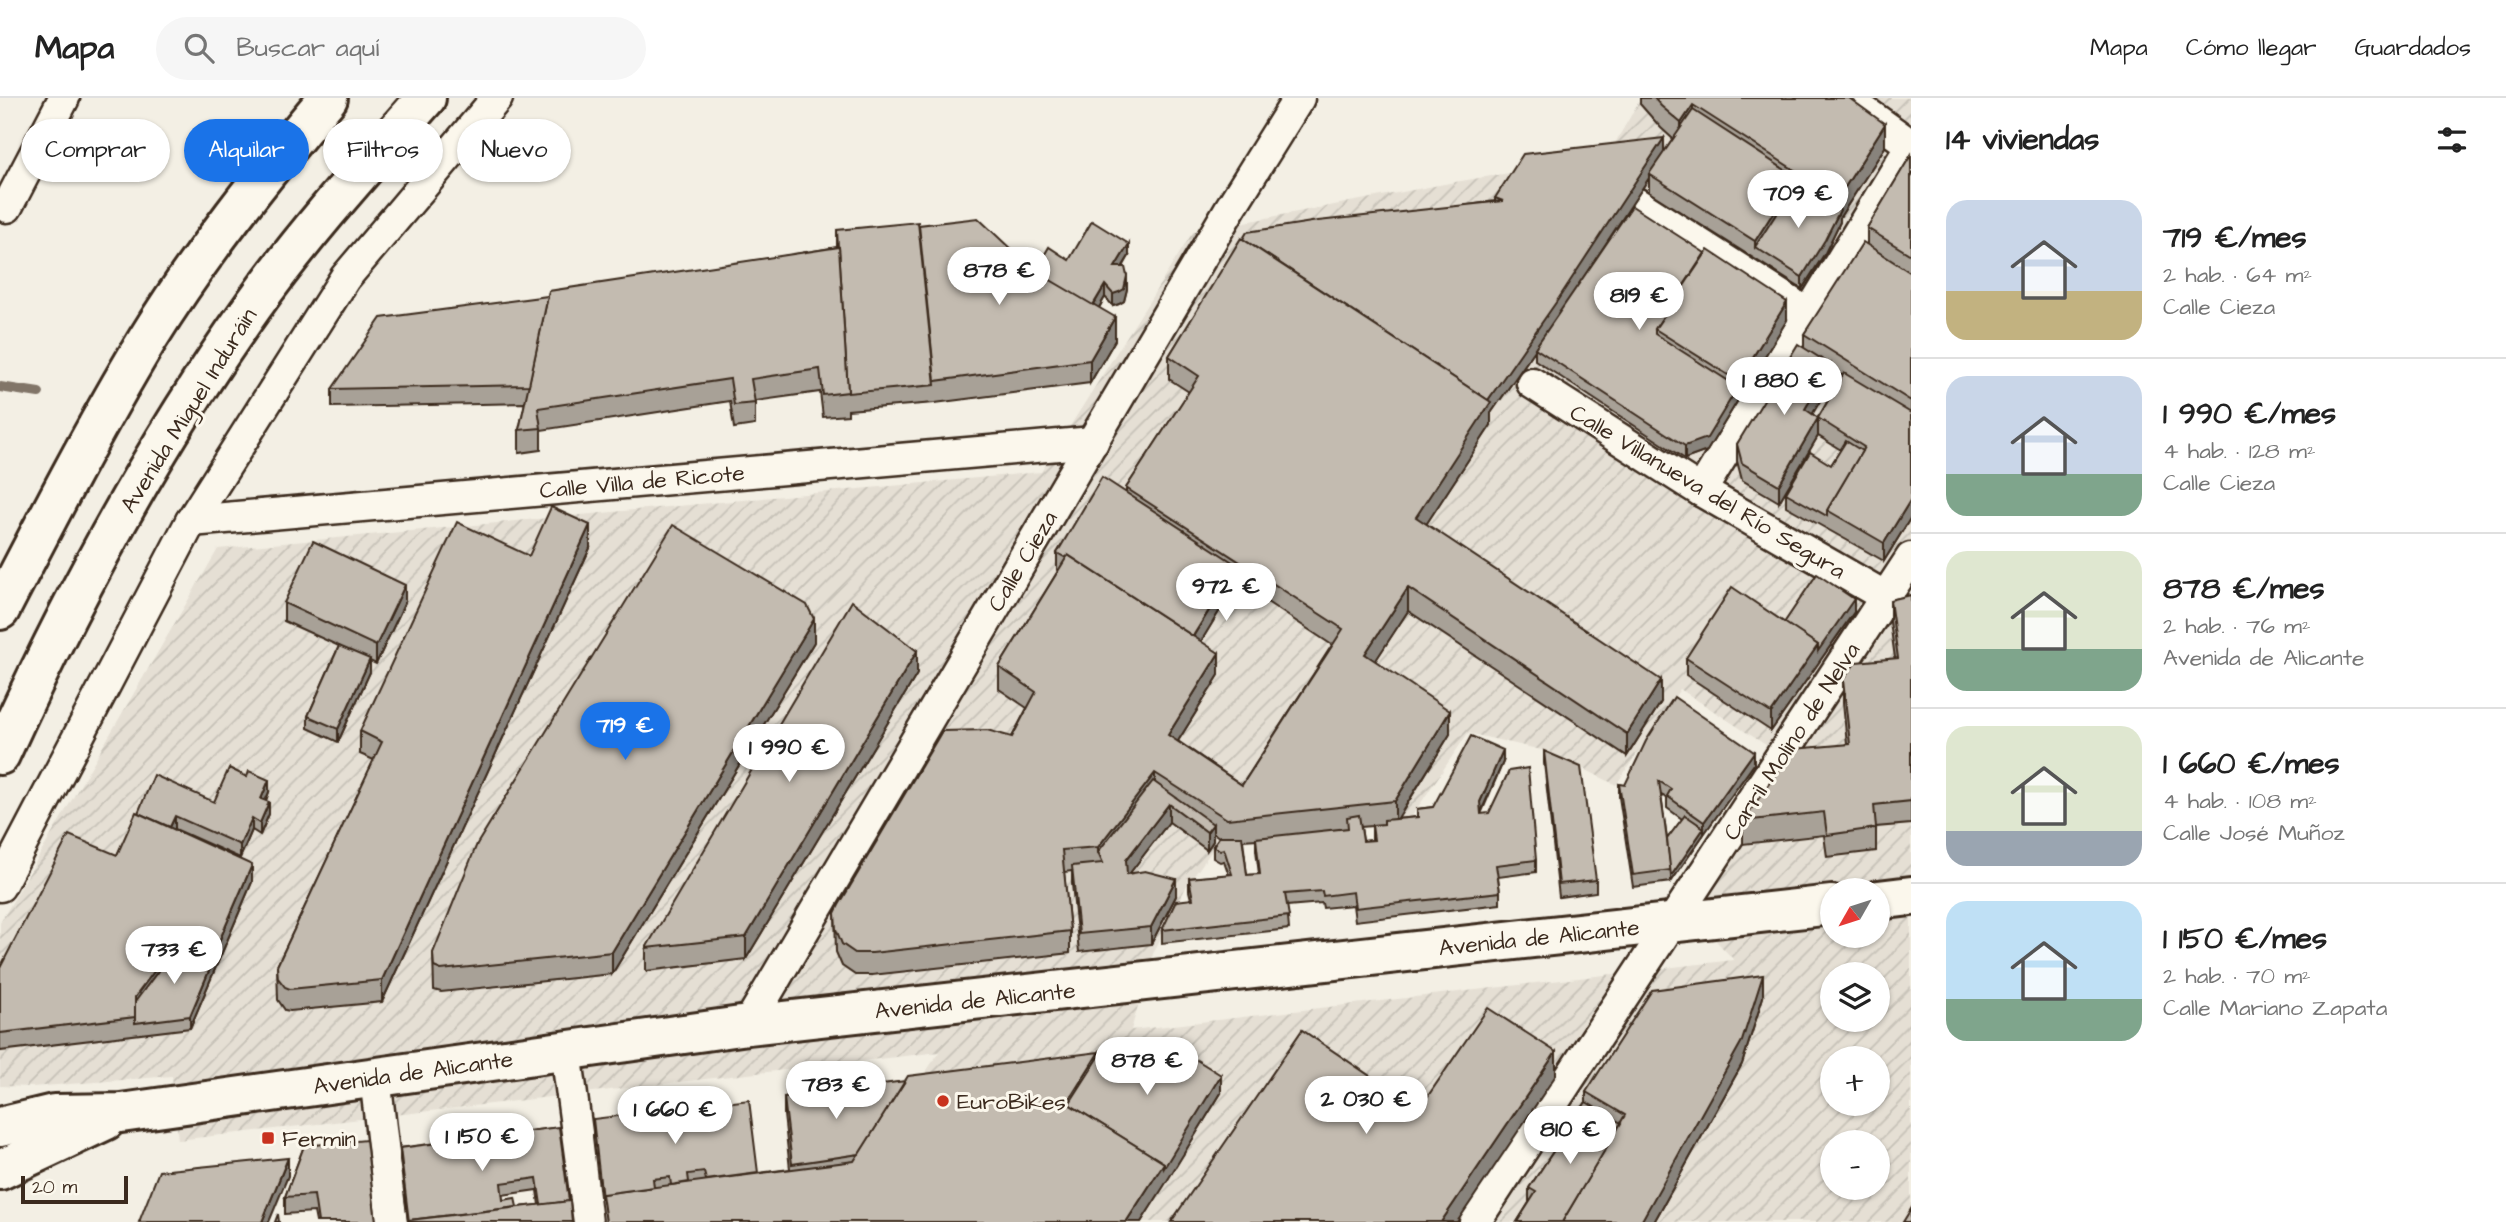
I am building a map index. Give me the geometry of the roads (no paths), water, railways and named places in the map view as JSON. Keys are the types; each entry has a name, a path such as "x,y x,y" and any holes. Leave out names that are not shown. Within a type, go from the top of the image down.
{"main road":[{"path":"0,610 81,454 148,339 222,229 328,98"},
{"name":"Avenida Miguel Induráin","path":"0,755 113,530 221,352 297,249 426,98"},
{"path":"1890,899 1911,896"},
{"name":"Avenida de Alicante","path":"0,1127 54,1114 121,1113 748,1026 1820,906"},
{"path":"0,1108 54,1114"},
{"name":"Avenida de Alicante","path":"0,1170 121,1113"}],"street":[{"path":"7,207 64,98"},
{"path":"0,886 191,521 345,278 497,98"},
{"name":"Calle Cieza","path":"748,1026 1231,207 1299,98"},
{"path":"1701,491 1911,146 1846,98"},
{"path":"1636,203 1809,314"},
{"name":"Calle Villanueva del Río Segura","path":"1532,383 1701,491 1886,597"},
{"name":"Calle Villa de Ricote","path":"191,521 1093,442"},
{"name":"Carril Molino de Nelva","path":"1475,1222 1911,558"},
{"path":"566,1051 589,1222"},
{"path":"375,1077 392,1222"}],"waterway":[{"path":"0,387 39,393"}],"place":[{"name":"EuroBikes","path":"943,1101"},
{"name":"Fermin","path":"268,1138"}]}
